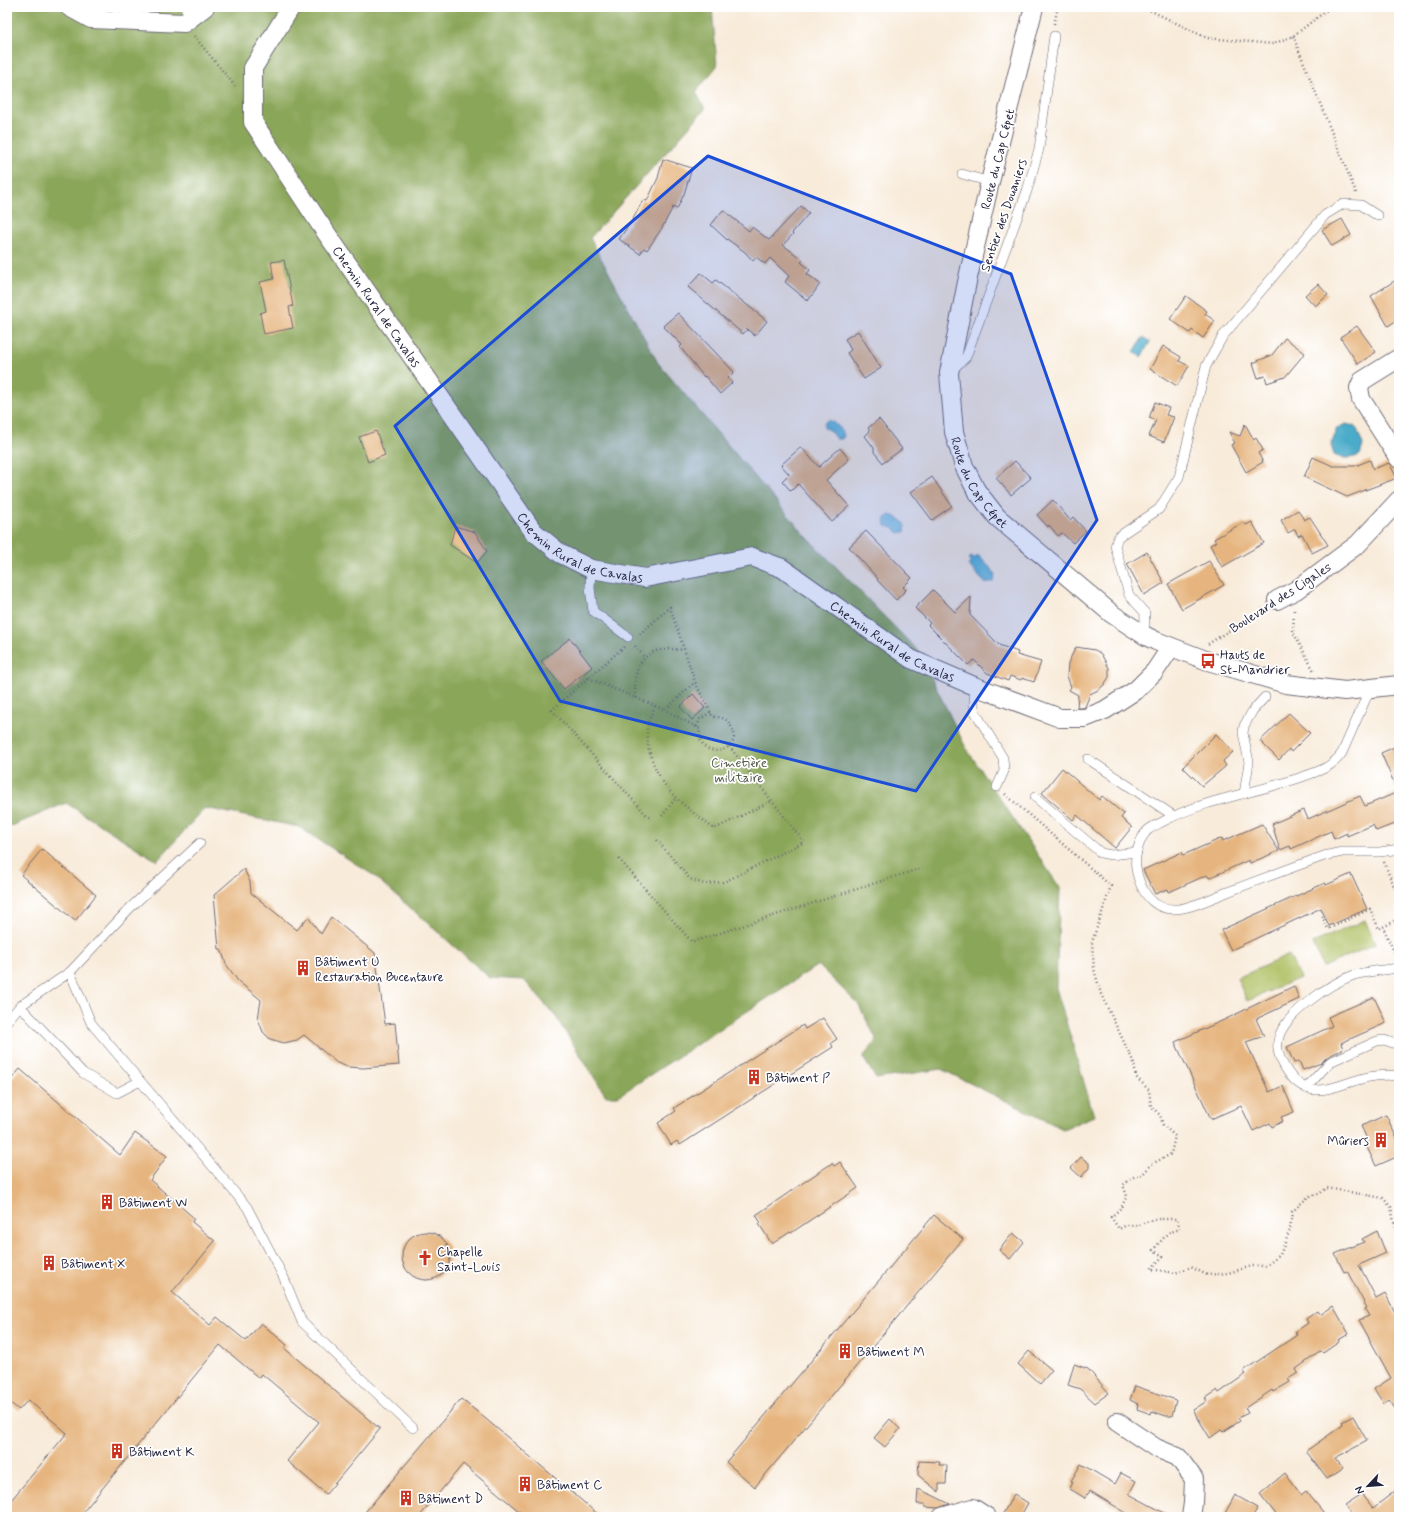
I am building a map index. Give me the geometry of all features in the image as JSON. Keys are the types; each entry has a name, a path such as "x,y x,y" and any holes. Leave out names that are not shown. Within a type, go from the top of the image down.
{"street":[{"path":"70,7 91,19 186,16 205,7"},
{"name":"Chemin Rural de Cavalas","path":"291,7 253,68 254,122 315,217 533,531 561,554 591,569 645,578 752,557 782,568 911,659 974,686 1060,718 1085,718 1105,710 1136,690 1155,671 1171,647"},
{"name":"Route du Cap Cépet","path":"1034,7 990,182 967,282 949,374 954,432 964,466 976,490 997,517 1112,614 1144,635 1208,661 1286,684 1345,691 1399,685"},
{"path":"1399,358 1362,381 1359,388 1361,398 1399,458"},
{"name":"Boulevard des Cigales","path":"1277,600 1296,590 1358,544 1399,500"},
{"path":"1118,1422 1156,1448 1178,1457 1194,1479 1194,1503 1191,1517"},
{"path":"944,1516 973,1508 987,1517"}],"lane":[{"name":"Sentier des Douaniers","path":"949,374 966,357 1027,191 1038,149 1054,36"},
{"path":"962,174 990,182"},
{"path":"1144,635 1145,613 1129,595 1114,546 1118,537 1159,509 1179,478 1206,366 1223,336 1325,215 1343,204 1361,205 1378,216"},
{"path":"591,569 590,588 593,611 630,640"},
{"path":"974,686 974,710 1003,758 1004,771 997,787"},
{"path":"1370,689 1342,753 1336,761 1328,767 1278,785 1204,805 1174,816 1148,830 1139,843 1135,861 1136,873 1146,896 1154,904 1164,908 1174,909 1202,902 1324,856 1342,852 1380,852 1399,849"},
{"path":"1244,794 1249,762 1243,734 1244,726 1253,710 1265,697"},
{"path":"1088,759 1174,816"},
{"path":"1035,797 1101,854 1111,855 1137,852"},
{"path":"7,1021 20,1006 70,972 131,907 200,844"},
{"path":"1399,968 1365,972 1353,975 1341,981 1301,1007 1285,1024 1280,1033 1278,1042 1281,1060 1290,1077 1306,1088 1323,1090 1368,1077 1386,1075 1399,1076"},
{"path":"70,972 90,1023 247,1207 284,1278 302,1322 413,1428"},
{"path":"20,1006 83,1073 118,1093 140,1081"},
{"path":"1306,1088 1330,1062 1377,1041 1384,1040 1399,1045"}],"path":[{"path":"1054,36 1054,23 1058,7"},
{"path":"1143,7 1207,38 1273,44 1293,36 1331,7"},
{"path":"186,16 253,108"},
{"path":"1293,36 1361,205"},
{"path":"1296,590 1293,632 1324,689"},
{"name":"Boulevard des Cigales","path":"1190,654 1277,600"},
{"path":"588,678 665,710 697,727 700,729 701,740 708,749 719,751 724,750 729,746 733,741 733,728 725,719 713,717 710,712 695,682 670,607 630,640 552,710 651,820"},
{"path":"636,698 634,684 636,670 645,658 658,650 671,648 684,650"},
{"path":"665,710 695,682"},
{"path":"654,706 648,724 648,743 652,759 664,783 676,798 714,829 772,802"},
{"path":"697,727 700,719 710,712"},
{"path":"657,840 690,880 704,884 724,882 804,842 729,746"},
{"path":"997,787 1111,886 1092,942 1094,969 1102,994 1134,1063 1136,1077 1149,1090 1151,1106 1160,1115 1163,1125 1175,1136 1171,1154 1152,1164 1142,1175 1134,1177 1123,1185 1127,1196 1121,1208 1111,1217 1118,1229 1154,1220 1177,1219 1180,1229 1168,1233 1153,1250 1163,1256 1151,1269 1175,1273 1191,1267 1207,1275 1228,1274 1252,1266 1266,1266 1280,1254 1290,1230 1292,1212 1309,1196 1319,1194 1327,1188 1383,1198 1391,1207 1399,1248"},
{"path":"662,816 676,798"},
{"path":"1380,852 1399,899"},
{"path":"619,859 692,942 922,868"},
{"path":"1322,916 1328,929 1370,909 1379,929 1399,919"},
{"path":"1383,927 1396,958"}],"highlighted area":[{"path":"708,156 1011,274 1097,520 916,791 560,701 395,426"}],"green space":[{"name":"Cimetière militaire","path":"7,7 712,7 717,66 696,92 705,109 590,238 658,363 804,534 918,651 966,748 1060,888 1056,988 1094,1116 1063,1129 941,1069 876,1079 863,1057 877,1040 858,1004 818,965 618,1096 606,1096 556,1017 524,980 490,978 373,875 299,827 205,808 157,861 66,803 7,828"},
{"path":"1365,920 1375,944 1323,967 1313,943"},
{"path":"1289,955 1300,978 1247,1001 1237,978"}],"water":[{"path":"1143,337 1150,342 1141,357 1134,352"},
{"path":"828,420 840,428 844,436 842,439 836,439 829,430 824,428 824,423"},
{"path":"1346,424 1354,426 1357,429 1363,445 1360,455 1350,458 1334,455 1331,445 1337,428"},
{"path":"889,515 897,517 903,521 906,526 905,532 899,533 893,528 886,526 884,519"},
{"path":"978,555 996,574 993,582 986,584 968,565 971,563 969,559 971,557 976,558"}],"building":[{"path":"663,159 692,168 684,194 677,209 673,207 662,228 647,250 644,248 640,254 619,239 633,219 643,200 647,201 658,178"},
{"path":"801,206 809,213 783,245 803,260 801,262 810,270 807,274 820,284 808,301 785,282 789,276 770,258 765,264 756,257 753,261 745,252 727,240 711,225 723,210 749,231 752,227 769,240"},
{"path":"1342,219 1351,235 1332,246 1322,230"},
{"path":"284,260 293,306 289,307 293,328 264,334 260,313 266,311 260,282 274,279 271,262"},
{"path":"701,273 713,283 716,280 767,321 755,336 747,329 743,334 688,287"},
{"path":"1399,278 1399,319 1388,326 1371,296"},
{"path":"1318,284 1328,295 1315,306 1305,295"},
{"path":"1186,296 1207,311 1205,314 1215,321 1203,338 1192,330 1190,333 1170,319"},
{"path":"678,313 734,372 728,378 732,383 720,394 680,347 682,345 663,326"},
{"path":"1357,326 1376,352 1358,364 1340,337"},
{"path":"858,331 881,368 864,379 847,353 851,350 845,339"},
{"path":"1285,338 1305,353 1285,377 1267,383 1265,376 1258,378 1253,363 1272,355"},
{"path":"1163,346 1181,357 1179,361 1189,366 1177,386 1150,369"},
{"path":"1155,402 1169,408 1166,415 1174,417 1164,442 1149,436 1156,420 1149,418"},
{"path":"879,419 902,449 883,463 874,452 874,448 865,436 870,431 868,428"},
{"path":"1245,424 1254,440 1256,438 1263,450 1258,453 1263,462 1246,472 1231,445 1235,443 1229,432 1240,436"},
{"path":"376,431 385,455 368,462 359,437"},
{"path":"801,447 819,467 840,448 849,459 826,480 849,506 832,522 798,484 791,491 782,481 789,474 781,465"},
{"path":"1313,457 1333,466 1355,466 1370,460 1373,469 1389,463 1397,478 1347,497 1304,477"},
{"path":"1015,461 1031,478 1011,495 996,478"},
{"path":"932,477 952,506 932,520 911,492"},
{"path":"1053,500 1070,520 1073,517 1086,531 1073,543 1062,533 1058,536 1049,525 1048,527 1037,515"},
{"path":"1298,510 1304,520 1310,517 1328,545 1312,553 1302,534 1298,536 1295,529 1288,533 1281,520"},
{"path":"1244,522 1246,525 1252,522 1264,543 1222,567 1210,545 1216,542 1214,539"},
{"path":"455,526 475,532 487,551 477,563 450,545"},
{"path":"866,531 912,578 903,587 906,590 896,600 849,547"},
{"path":"1147,552 1164,583 1144,595 1127,564"},
{"path":"1209,561 1224,585 1182,609 1168,584"},
{"path":"933,590 955,612 971,597 970,615 999,645 1018,652 1017,655 1041,662 1034,682 1022,678 1021,680 1010,676 1008,681 987,673 974,660 968,665 928,625 930,623 915,608"},
{"path":"570,638 592,667 564,689 541,661"},
{"path":"1076,647 1095,650 1101,654 1109,668 1109,677 1104,685 1090,694 1085,707 1083,708 1077,708 1078,695 1069,690 1071,687 1067,676 1068,663"},
{"path":"693,694 705,708 692,720 680,707"},
{"path":"1289,713 1310,733 1291,752 1289,749 1279,760 1260,741"},
{"path":"1216,734 1233,752 1223,761 1226,766 1202,786 1183,767"},
{"path":"1399,745 1399,822 1376,831 1373,825 1347,836 1347,833 1334,839 1331,831 1291,849 1290,846 1280,850 1272,824 1304,810 1308,819 1360,796 1365,806 1398,792 1381,753"},
{"path":"1062,768 1099,800 1102,796 1124,814 1121,818 1132,827 1115,848 1077,815 1073,820 1042,793"},
{"path":"1262,824 1279,851 1250,863 1249,860 1209,878 1207,875 1169,892 1168,889 1155,894 1143,870 1182,852 1183,855 1222,838 1223,841"},
{"path":"42,849 96,895 75,921 21,875"},
{"name":"Bâtiment U Restauration Bucentaure","path":"244,869 250,882 251,893 297,930 308,917 321,934 331,917 375,953 385,1024 395,1023 399,1065 363,1068 348,1067 337,1063 304,1035 297,1040 284,1043 270,1039 263,1032 258,1019 261,1000 238,981 226,964 221,949 219,949 214,895"},
{"path":"1351,874 1367,909 1329,926 1321,908 1231,950 1221,930 1325,883 1326,885"},
{"path":"1294,986 1299,999 1256,1019 1264,1036 1246,1042 1269,1092 1283,1086 1294,1112 1281,1117 1283,1121 1272,1127 1270,1123 1253,1131 1241,1106 1211,1119 1175,1042"},
{"path":"1374,997 1386,1023 1341,1043 1343,1049 1327,1057 1321,1063 1303,1070 1299,1061 1294,1063 1287,1047 1332,1026 1328,1017"},
{"name":"Bâtiment P","path":"823,1018 837,1039 831,1043 833,1047 680,1145 677,1141 671,1145 658,1123 676,1111 674,1108 803,1025 805,1029"},
{"path":"20,1069 120,1155 135,1133 167,1156 150,1180 194,1218 192,1222 215,1241 172,1292 210,1325 217,1317 246,1341 261,1323 287,1345 284,1348 380,1429 326,1494 287,1461 319,1422 262,1374 259,1378 220,1345 79,1517 7,1517 7,1505 67,1433 28,1400 19,1410 7,1400 7,1084"},
{"name":"Mûriers","path":"1386,1115 1399,1143 1399,1156 1376,1166 1364,1141 1367,1139 1361,1126"},
{"path":"1081,1157 1089,1163 1089,1168 1081,1177 1071,1168"},
{"path":"840,1162 858,1188 772,1244 759,1224 761,1223 756,1215 832,1163 834,1166"},
{"name":"Bâtiment M","path":"934,1215 963,1239 755,1487 726,1462"},
{"path":"1377,1231 1386,1253 1359,1265 1376,1298 1385,1293 1399,1320 1399,1414 1389,1400 1384,1404 1374,1389 1391,1378 1359,1320 1369,1316 1365,1309 1367,1308 1347,1271 1344,1272 1335,1254 1364,1242 1362,1239"},
{"name":"Chapelle Saint-Louis","path":"426,1232 435,1234 443,1239 448,1247 450,1256 448,1265 443,1273 435,1278 426,1280 417,1278 409,1273 404,1265 402,1256 404,1247 409,1239 417,1234"},
{"path":"1013,1233 1024,1242 1010,1259 999,1250"},
{"path":"1333,1306 1349,1334 1338,1340 1339,1342 1323,1353 1321,1351 1296,1369 1298,1373 1288,1379 1290,1382 1273,1392 1272,1390 1245,1408 1248,1413 1238,1418 1240,1421 1223,1432 1221,1430 1210,1438 1193,1410 1207,1401 1205,1398 1217,1390 1219,1393 1246,1374 1243,1371 1297,1335 1295,1332 1308,1323 1306,1319 1317,1311 1320,1315"},
{"path":"1029,1351 1052,1370 1040,1384 1018,1364"},
{"path":"1074,1364 1088,1369 1109,1393 1095,1403 1080,1389 1068,1385"},
{"path":"1135,1386 1176,1400 1172,1416 1166,1416 1152,1411 1151,1414 1137,1409 1138,1404 1130,1400"},
{"name":"Bâtiment C","path":"461,1399 601,1517 526,1517 463,1464 419,1517 361,1517"},
{"path":"1353,1416 1367,1441 1335,1458 1343,1468 1327,1479 1306,1451 1343,1425 1342,1422"},
{"path":"890,1419 900,1429 885,1447 874,1438"},
{"path":"919,1461 940,1462 939,1465 947,1465 946,1484 939,1484 939,1492 918,1475"},
{"path":"1081,1464 1115,1484 1121,1473 1136,1481 1129,1494 1172,1517 1133,1517 1090,1491 1085,1498 1070,1489 1073,1482 1071,1481"},
{"path":"1285,1473 1301,1495 1306,1491 1327,1517 1278,1517 1260,1494"},
{"path":"1399,1488 1399,1517 1353,1517 1345,1505 1362,1494 1373,1508"},
{"path":"918,1489 950,1504 938,1508 925,1507 925,1504 917,1504"},
{"path":"1014,1494 1028,1503 1020,1517 1001,1517"},
{"path":"1235,1495 1258,1508 1252,1517 1223,1517"}],"place":[{"name":"Hauts de St-Mandrier","path":"1208,661"},
{"name":"Bâtiment U Restauration Bucentaure","path":"303,968"},
{"name":"Bâtiment P","path":"754,1077"},
{"name":"Mûriers","path":"1381,1140"},
{"name":"Bâtiment W","path":"107,1202"},
{"name":"Chapelle Saint-Louis","path":"425,1258"},
{"name":"Bâtiment X","path":"49,1263"},
{"name":"Bâtiment M","path":"845,1351"},
{"name":"Bâtiment K","path":"117,1451"},
{"name":"Bâtiment C","path":"525,1484"},
{"name":"Bâtiment D","path":"406,1498"}]}
